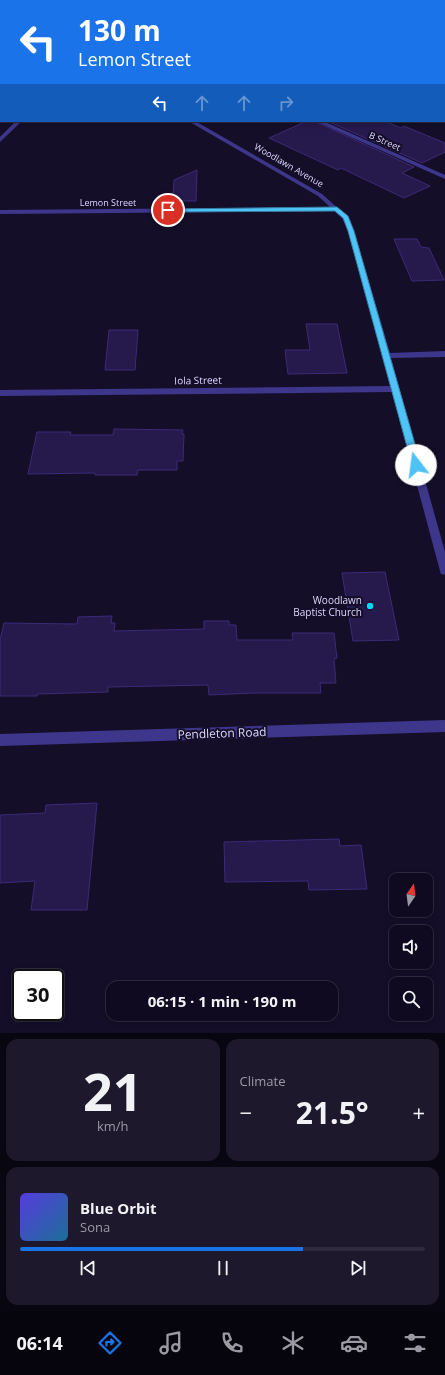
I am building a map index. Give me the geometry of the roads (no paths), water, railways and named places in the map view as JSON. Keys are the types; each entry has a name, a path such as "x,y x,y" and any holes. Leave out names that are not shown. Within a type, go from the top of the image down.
{"street":[{"path":"0,140 18,122"},
{"name":"Woodlawn Avenue","path":"193,122 320,195 346,218 387,356 445,571"},
{"name":"B Street","path":"320,122 445,177"},
{"name":"Lemon Street","path":"0,212 337,209"},
{"path":"387,356 445,354"},
{"name":"Iola Street","path":"0,393 396,389"},
{"name":"Pendleton Road","path":"0,740 445,726"}],"place":[{"name":"Woodlawn Baptist Church","path":"370,606"}]}
